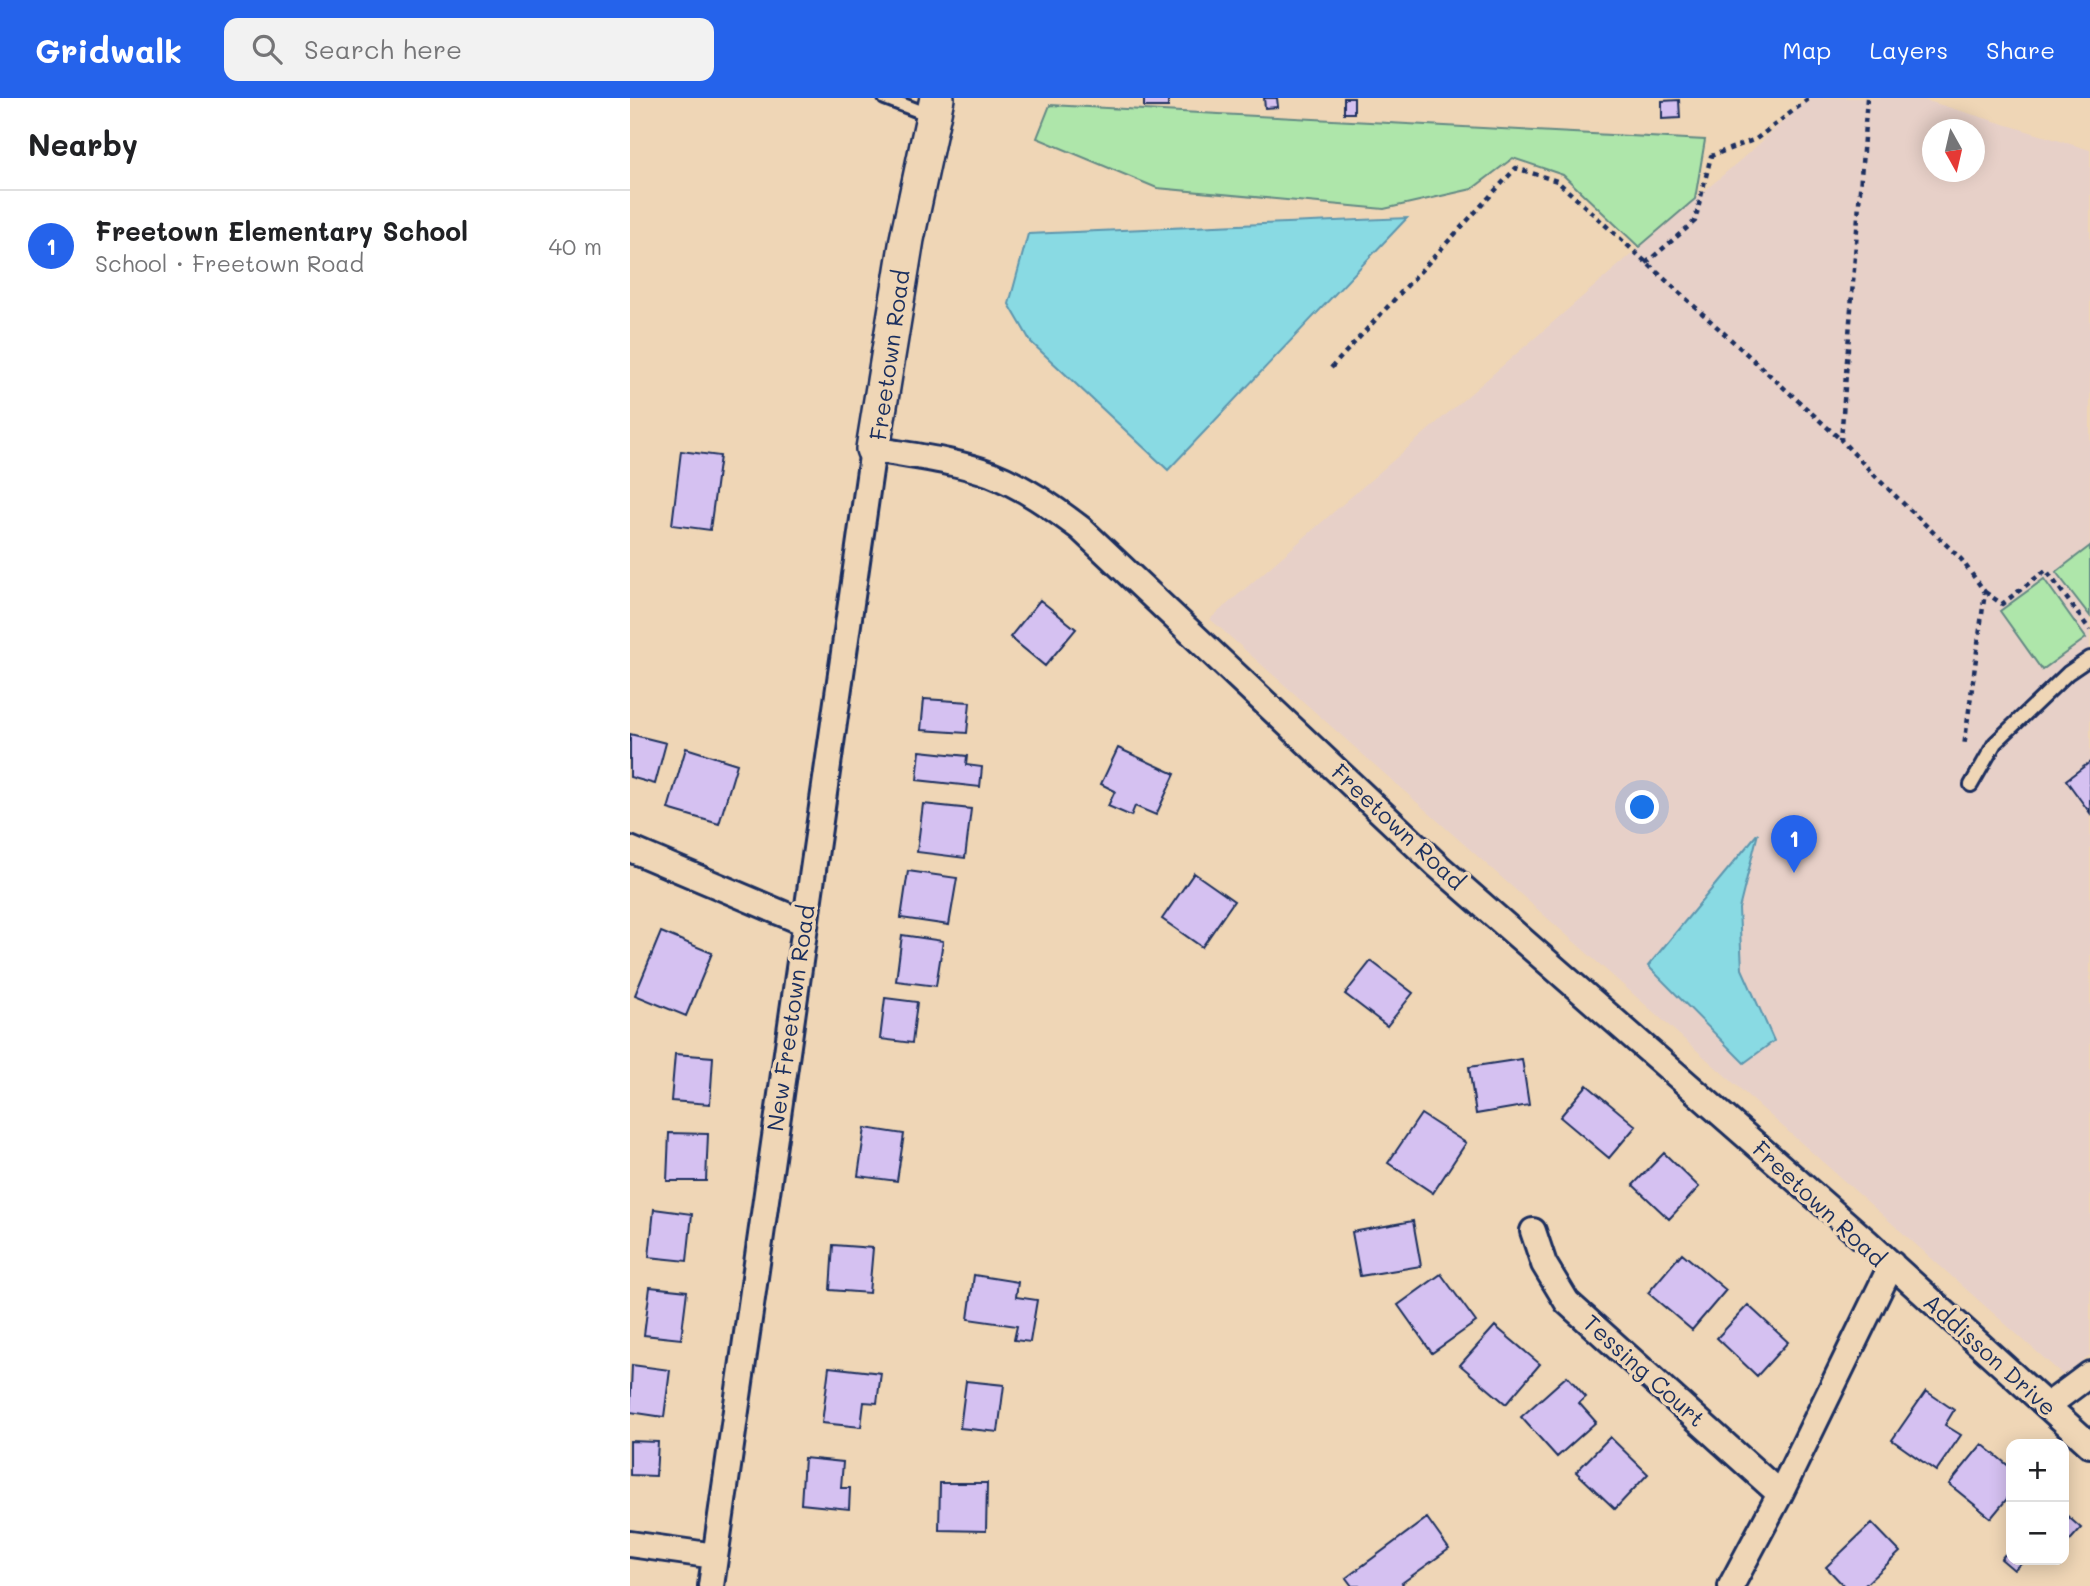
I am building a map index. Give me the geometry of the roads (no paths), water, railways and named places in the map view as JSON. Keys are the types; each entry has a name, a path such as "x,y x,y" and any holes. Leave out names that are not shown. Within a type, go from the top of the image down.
{"street":[{"name":"Freetown Road","path":"934,107 907,239 873,449 957,464 990,474 1022,488 1080,528 1438,866 1892,1264 1780,1494 1731,1586"},
{"name":"New Freetown Road","path":"711,1586 873,449"},
{"path":"630,849 805,923"},
{"name":"Tessing Court","path":"1533,1231 1544,1264 1567,1302 1780,1494"},
{"name":"Addisson Drive","path":"1892,1264 2090,1444"},
{"path":"2047,1406 2090,1374"},
{"path":"630,1544 715,1556"}],"lane":[{"path":"885,98 934,107"},
{"path":"1971,785 1995,743 2068,673 2090,658"}],"water":[{"path":"1407,218 1168,470 1031,342 1009,304 1028,234"},
{"path":"1758,833 1739,909 1742,969 1774,1041 1744,1063 1648,966"}],"place":[{"name":"Freetown Elementary School","path":"1794,873"}]}
